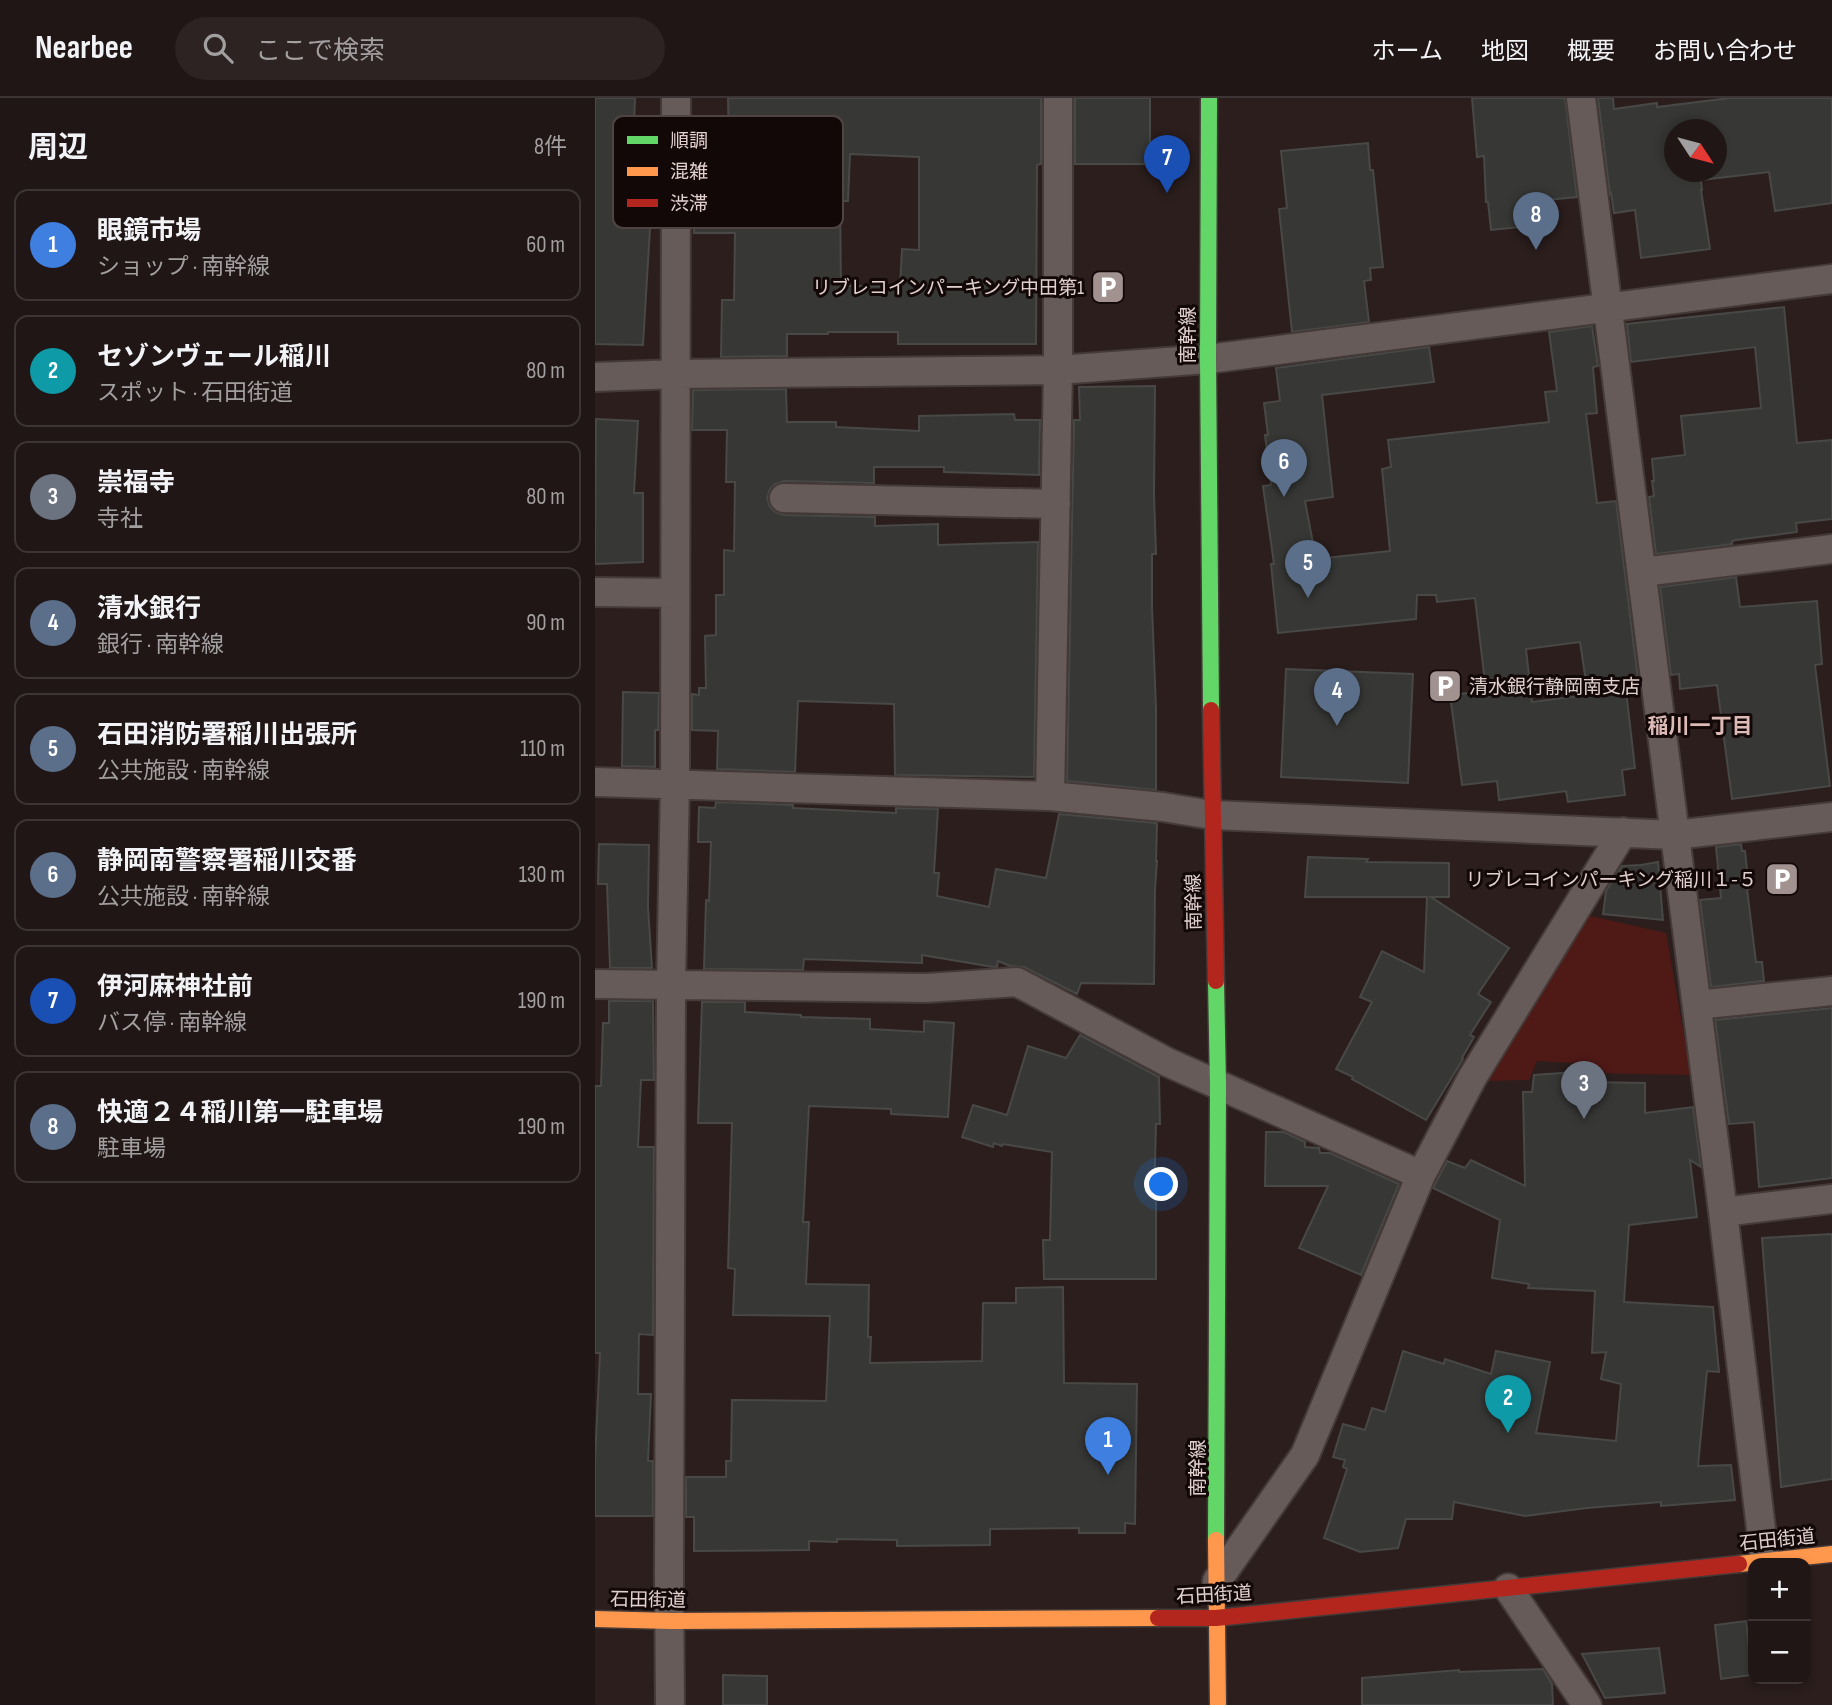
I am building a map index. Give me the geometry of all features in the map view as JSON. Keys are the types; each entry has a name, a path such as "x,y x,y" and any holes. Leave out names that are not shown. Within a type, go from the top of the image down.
{"main road":[{"name":"南幹線","path":"1209,98 1212,816 1218,1085 1218,1705"},
{"name":"石田街道","path":"1798,1558 1832,1554"},
{"name":"石田街道","path":"595,1619 1216,1618 1748,1564"}],"street":[{"path":"676,98 676,116"},
{"path":"1050,796 1058,370 1058,98"},
{"path":"1581,98 1697,1004 1765,1558"},
{"path":"670,1705 676,228"},
{"path":"595,377 1058,370 1208,359 1832,279"},
{"path":"784,498 1056,503"},
{"path":"1642,572 1832,549"},
{"path":"595,592 675,593"},
{"path":"595,782 1050,796 1163,807 1212,816 1675,835 1832,817"},
{"path":"1217,1581 1305,1455 1421,1175 1472,1078 1623,832"},
{"path":"595,984 927,988 1017,982 1167,1062 1421,1175"},
{"path":"1697,1004 1832,991"},
{"path":"1723,1212 1832,1199"},
{"path":"1509,1588 1587,1705"}],"shaded area":[{"path":"1586,915 1666,933 1691,1075 1595,1073 1591,1064 1537,1061 1529,1080 1488,1081 1497,1058"}],"building":[{"path":"595,98 635,98 634,116 613,116 613,228 650,228 643,345 595,344"},
{"path":"728,98 1041,98 1041,164 1037,165 1036,344 898,344 898,332 828,332 787,334 787,356 721,357 722,300 734,300 735,233 694,233 694,228 840,228 841,286 900,286 902,249 919,250 919,157 850,154 848,201 843,201 843,116 728,116"},
{"path":"1075,98 1150,98 1150,164 1075,164"},
{"path":"1472,98 1565,98 1577,197 1537,201 1540,225 1491,230 1486,202 1484,156 1477,157"},
{"path":"1598,98 1613,98 1614,109 1730,98 1832,98 1832,203 1775,211 1769,172 1727,177 1727,119 1664,119 1664,182 1701,182 1710,249 1641,258 1635,210 1614,213"},
{"path":"1368,143 1383,267 1370,268 1371,280 1364,281 1369,322 1292,332 1279,209 1287,208 1281,151"},
{"path":"1784,307 1797,443 1832,440 1832,519 1796,523 1797,532 1656,554 1649,497 1654,496 1652,459 1685,455 1681,416 1761,408 1755,347 1631,362 1627,324"},
{"path":"1592,326 1598,366 1593,367 1597,413 1586,414 1597,503 1616,501 1638,680 1625,682 1635,768 1622,770 1625,795 1568,802 1566,791 1499,800 1497,781 1462,785 1450,695 1486,691 1475,598 1437,602 1436,595 1417,595 1416,619 1278,633 1271,564 1274,564 1263,486 1271,485 1264,403 1280,401 1276,368 1429,347 1434,382 1322,395 1333,497 1305,501 1316,559 1390,551 1382,469 1391,467 1388,440 1549,422 1545,392 1557,391 1549,332","holes":["1580,642 1588,695 1532,702 1526,649"]},
{"path":"1155,386 1156,554 1152,554 1152,607 1156,790 1067,781 1074,420 1080,420 1079,387"},
{"path":"786,389 787,422 836,422 836,427 919,431 919,416 1014,414 1015,420 1040,420 1039,475 944,472 944,467 874,467 874,483 784,481 770,489 767,498 775,512 784,515 875,517 875,526 938,524 938,545 1038,542 1034,777 895,775 894,704 798,701 795,772 717,769 718,731 692,730 692,694 699,695 699,688 706,688 705,636 716,635 716,595 724,595 724,550 734,551 735,482 726,482 727,430 692,430 693,390"},
{"path":"596,419 638,421 634,493 643,493 643,562 595,564"},
{"path":"1736,577 1740,607 1817,601 1822,664 1815,665 1830,786 1732,799 1717,685 1680,689 1679,674 1671,675 1660,587"},
{"path":"1286,669 1413,674 1408,783 1281,777"},
{"path":"623,692 659,693 655,767 622,766"},
{"path":"716,802 896,813 896,808 938,809 934,873 939,873 937,896 989,907 996,869 1046,878 1059,814 1156,823 1154,984 1081,983 1077,994 1024,967 1010,966 998,961 997,967 993,967 922,955 922,963 804,959 803,970 704,969 711,842 698,842 699,807 715,808"},
{"path":"599,844 649,845 648,907 652,968 610,968 607,884 598,884"},
{"path":"1741,844 1742,851 1745,851 1756,962 1762,962 1764,981 1711,987 1700,900 1721,898 1716,847"},
{"path":"1308,857 1368,859 1366,862 1449,863 1449,897 1431,897 1509,948 1478,994 1491,1002 1470,1035 1474,1037 1463,1059 1426,1120 1336,1069 1372,1002 1360,997 1382,951 1424,972 1427,897 1305,897"},
{"path":"1658,862 1663,920 1603,914 1606,891 1622,866"},
{"path":"609,1001 653,1001 654,1080 641,1080 638,1147 654,1147 653,1335 639,1334 638,1394 651,1394 648,1461 653,1461 653,1516 595,1516 600,1353 595,1353 595,1086 601,1086 603,1023 609,1023"},
{"path":"702,1002 745,1002 745,1012 870,1019 870,1029 924,1032 924,1021 954,1023 948,1117 891,1114 891,1109 809,1106 803,1222 809,1222 806,1284 869,1285 870,1363 982,1361 983,1303 1016,1303 1016,1288 1063,1287 1064,1383 1137,1384 1135,1524 1125,1523 1125,1533 1079,1533 1079,1528 990,1529 990,1545 897,1546 897,1540 837,1539 837,1542 809,1541 809,1550 694,1551 694,1517 686,1517 686,1477 726,1477 726,1461 731,1461 732,1400 826,1401 830,1316 733,1315 735,1269 728,1268 732,1123 698,1123"},
{"path":"1832,1008 1832,1178 1759,1187 1754,1122 1729,1124 1715,1020"},
{"path":"1080,1035 1159,1077 1160,1124 1156,1124 1154,1200 1156,1279 1044,1279 1043,1240 1050,1240 1052,1152 994,1143 993,1147 962,1137 973,1105 1007,1115 1028,1046 1066,1058"},
{"path":"1588,1071 1588,1082 1645,1083 1645,1113 1693,1107 1701,1167 1690,1160 1697,1217 1629,1225 1624,1302 1713,1307 1719,1372 1707,1371 1698,1466 1731,1465 1735,1500 1661,1506 1661,1502 1525,1516 1454,1502 1452,1519 1406,1519 1398,1548 1360,1552 1324,1538 1347,1469 1343,1467 1345,1460 1333,1457 1343,1424 1365,1430 1372,1408 1385,1412 1403,1351 1444,1364 1445,1359 1491,1374 1496,1351 1550,1362 1536,1433 1616,1441 1621,1384 1601,1379 1606,1352 1592,1353 1595,1291 1528,1288 1529,1284 1492,1278 1500,1220 1433,1188 1447,1161 1465,1168 1471,1160 1525,1186 1523,1092 1532,1092 1534,1075"},
{"path":"1266,1132 1284,1132 1305,1142 1305,1147 1319,1148 1320,1153 1330,1153 1399,1184 1361,1275 1299,1248 1328,1186 1265,1186"},
{"path":"1832,1234 1832,1479 1781,1487 1762,1238"},
{"path":"1746,1621 1748,1676 1721,1679 1715,1625"},
{"path":"1659,1648 1665,1693 1605,1698 1582,1654"},
{"path":"1543,1669 1552,1684 1553,1705 1362,1705 1362,1678 1459,1670"},
{"path":"723,1675 767,1676 767,1705 723,1705"}],"traffic: fast":[{"path":"1209,98 1211,710"},
{"path":"1216,981 1216,1540"}],"traffic: slow":[{"path":"1216,1540 1218,1705"},
{"path":"1739,1564 1832,1554"},
{"path":"595,1619 671,1621 1158,1618"}],"traffic: jam":[{"path":"1211,710 1216,981"},
{"path":"1158,1618 1216,1618 1739,1564"}],"place":[{"name":"伊河麻神社前","path":"1167,193"},
{"name":"快適２４稲川第一駐車場","path":"1536,250"},
{"name":"リブレコインパーキング中田第1","path":"1108,287"},
{"name":"静岡南警察署稲川交番","path":"1284,497"},
{"name":"石田消防署稲川出張所","path":"1308,598"},
{"name":"清水銀行静岡南支店","path":"1445,686"},
{"name":"清水銀行","path":"1337,726"},
{"name":"リブレコインパーキング稲川１-５","path":"1782,879"},
{"name":"崇福寺","path":"1584,1119"},
{"name":"セゾンヴェール稲川","path":"1508,1433"},
{"name":"眼鏡市場","path":"1108,1475"}],"district":[{"name":"稲川一丁目","path":"1700,726"}]}
